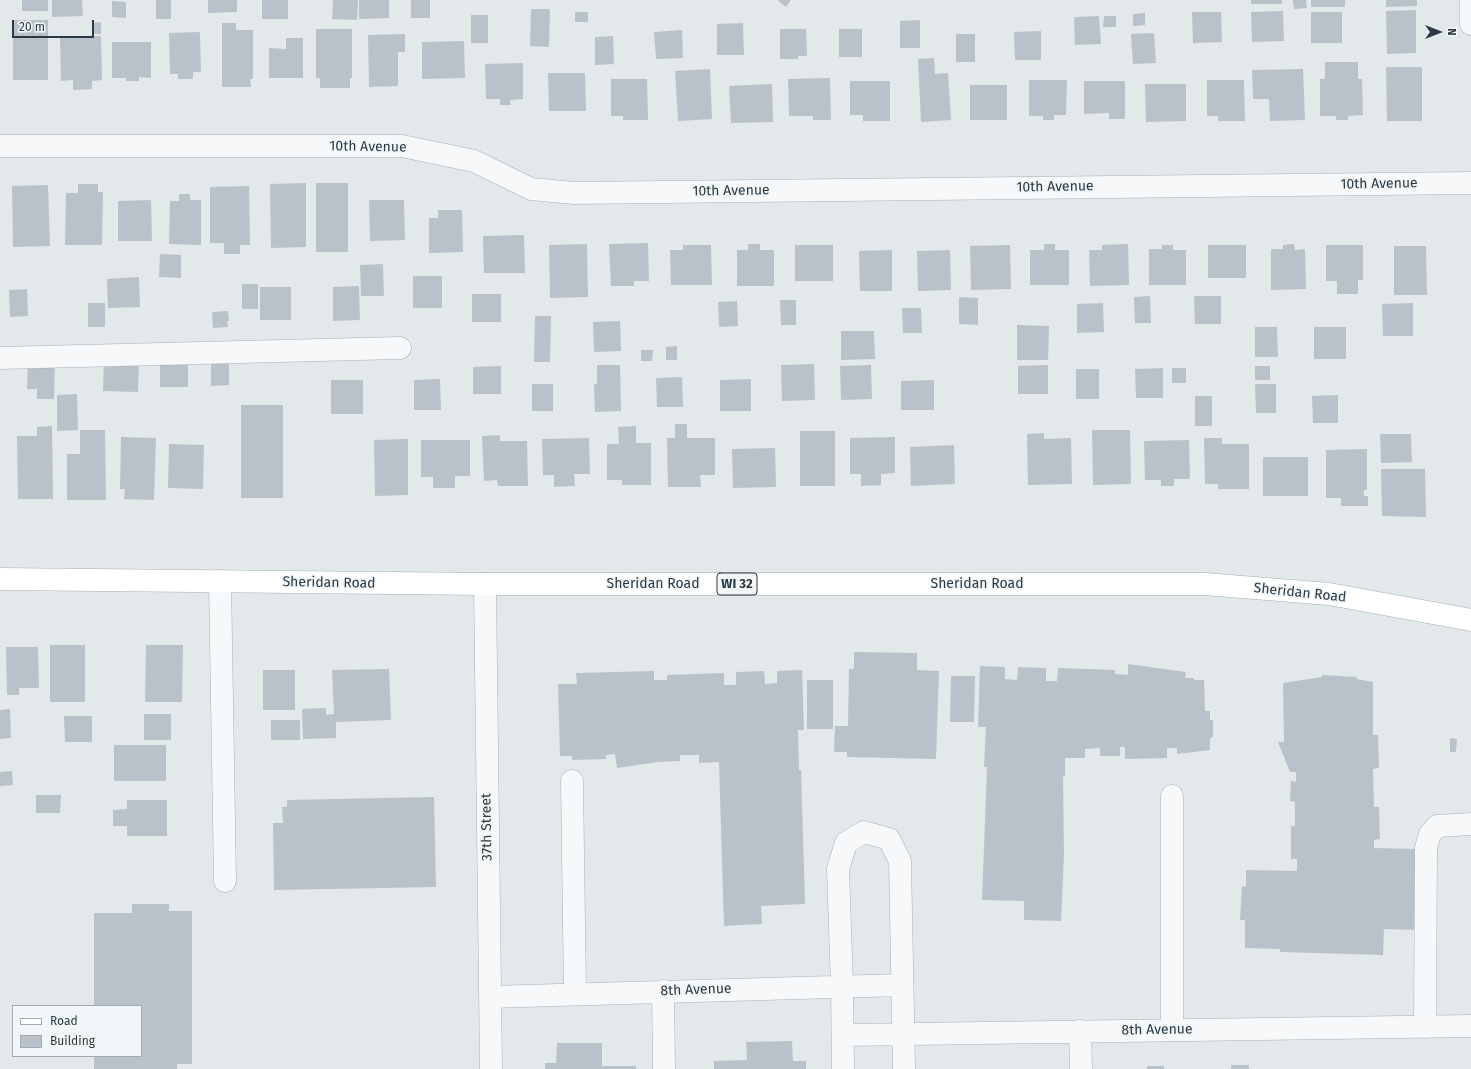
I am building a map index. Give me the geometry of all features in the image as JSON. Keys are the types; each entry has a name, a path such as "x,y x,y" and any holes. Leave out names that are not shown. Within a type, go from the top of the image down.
{"main road":[{"name":"Sheridan Road","path":"0,579 485,584 1205,584 1329,594 1471,620"}],"street":[{"path":"1471,0 1471,24"},
{"name":"10th Avenue","path":"0,146 402,146 474,161 531,189 574,193 1471,183"},
{"path":"0,358 400,348"},
{"path":"220,581 225,881"},
{"name":"37th Street","path":"485,584 490,1069"},
{"path":"572,781 575,994"},
{"path":"1172,796 1172,1030"},
{"path":"1425,1027 1426,848 1430,834 1437,826 1471,824"},
{"path":"843,1069 838,869 846,843 864,832 889,839 900,861 904,1069"},
{"name":"8th Avenue","path":"490,997 902,985"},
{"path":"663,991 664,1069"},
{"name":"8th Avenue","path":"842,1035 1471,1026"},
{"path":"1080,1031 1081,1069"}],"building":[{"path":"22,0 48,0 48,11 22,11"},
{"path":"52,0 82,0 83,16 52,17"},
{"path":"156,0 171,0 171,19 156,19"},
{"path":"208,0 237,0 237,12 208,13"},
{"path":"262,0 288,0 288,19 262,19"},
{"path":"333,0 358,0 357,20 332,19"},
{"path":"359,0 389,0 389,18 359,19"},
{"path":"411,0 430,0 430,18 411,18"},
{"path":"791,0 786,7 778,1"},
{"path":"1251,0 1282,0 1282,4 1251,4"},
{"path":"1293,0 1306,0 1307,8 1294,9"},
{"path":"1311,0 1345,0 1345,7 1311,7"},
{"path":"1386,0 1417,0 1417,6 1386,7"},
{"path":"112,1 126,2 126,18 112,17"},
{"path":"531,9 550,9 549,47 530,46"},
{"path":"1416,10 1416,53 1387,54 1386,11"},
{"path":"1283,11 1284,41 1252,42 1251,12"},
{"path":"575,12 588,12 588,22 575,22"},
{"path":"1192,12 1221,12 1222,42 1193,43"},
{"path":"1311,12 1342,12 1342,43 1311,43"},
{"path":"1145,13 1145,25 1133,26 1133,14"},
{"path":"471,15 488,15 488,43 471,43"},
{"path":"1099,16 1101,44 1075,45 1074,17"},
{"path":"1104,16 1116,16 1116,27 1103,27"},
{"path":"13,20 48,20 48,80 13,80"},
{"path":"920,20 920,48 900,48 900,21"},
{"path":"101,22 101,34 94,34 93,23"},
{"path":"222,23 236,23 236,30 253,30 253,79 250,79 251,87 222,87"},
{"path":"743,23 744,55 717,55 717,24"},
{"path":"316,29 352,29 352,78 350,78 350,88 320,88 320,78 316,78"},
{"path":"780,29 806,29 807,56 798,56 798,59 780,59"},
{"path":"839,29 862,29 862,57 839,57"},
{"path":"682,30 683,58 656,59 654,32"},
{"path":"1041,31 1041,60 1015,60 1014,32"},
{"path":"200,32 201,72 193,72 193,79 178,79 178,74 170,74 169,33"},
{"path":"1154,33 1156,63 1133,64 1131,34"},
{"path":"405,34 405,52 398,52 398,86 369,87 368,35"},
{"path":"956,34 975,34 975,62 956,62"},
{"path":"101,36 102,80 92,81 92,89 73,90 73,80 61,81 60,38"},
{"path":"613,36 614,64 595,65 595,37"},
{"path":"286,38 303,38 303,78 269,78 269,48 286,49"},
{"path":"464,41 465,78 422,79 422,42"},
{"path":"112,42 151,42 151,78 139,77 139,81 126,81 126,78 112,78"},
{"path":"934,58 935,74 948,73 951,120 921,122 918,59"},
{"path":"1325,62 1358,62 1358,79 1362,79 1363,115 1348,116 1348,120 1336,120 1336,116 1320,116 1320,79 1325,79"},
{"path":"523,63 523,99 510,100 511,105 500,105 500,99 486,99 485,64"},
{"path":"1386,67 1422,67 1422,121 1387,121"},
{"path":"710,69 712,119 678,121 675,71"},
{"path":"1303,69 1305,120 1270,121 1269,99 1253,99 1252,70"},
{"path":"548,73 585,73 586,111 549,111"},
{"path":"830,78 831,120 813,120 813,116 789,116 788,79"},
{"path":"611,79 647,79 648,120 623,120 623,116 611,116"},
{"path":"1029,80 1067,80 1066,115 1054,115 1054,120 1043,120 1043,116 1029,116"},
{"path":"1207,80 1244,80 1245,121 1218,121 1218,116 1207,116"},
{"path":"850,81 890,81 890,121 863,121 863,115 850,115"},
{"path":"1084,81 1125,81 1125,119 1109,119 1109,113 1084,114"},
{"path":"772,84 773,122 731,123 729,86"},
{"path":"1145,84 1186,84 1186,121 1146,122"},
{"path":"970,85 1007,85 1007,120 970,120"},
{"path":"306,183 306,247 271,248 270,184"},
{"path":"316,183 348,183 348,252 316,252"},
{"path":"78,184 98,184 98,192 103,192 102,245 65,245 66,193 78,193"},
{"path":"48,185 50,246 13,247 12,186"},
{"path":"249,186 250,245 240,245 240,254 224,254 224,243 210,243 210,187"},
{"path":"179,194 190,194 190,200 201,200 201,245 169,244 170,201 179,201"},
{"path":"151,200 152,241 118,241 118,201"},
{"path":"369,200 404,200 405,240 370,241"},
{"path":"438,210 462,210 463,252 429,253 429,218 438,218"},
{"path":"524,235 525,273 484,273 483,236"},
{"path":"648,243 649,281 634,281 634,286 611,286 609,244"},
{"path":"587,244 588,297 550,298 549,245"},
{"path":"748,244 760,244 760,250 774,250 774,286 737,286 737,250 748,250"},
{"path":"1044,244 1055,244 1055,250 1069,250 1069,285 1030,285 1030,250 1044,250"},
{"path":"1128,244 1129,285 1090,286 1089,250 1102,250 1102,245"},
{"path":"1294,244 1295,250 1305,249 1306,289 1271,290 1271,249 1283,249 1283,245"},
{"path":"683,245 711,245 712,285 671,285 670,250 683,250"},
{"path":"795,245 833,245 833,281 795,281"},
{"path":"1010,245 1011,289 971,290 970,246"},
{"path":"1162,245 1173,245 1173,250 1186,250 1186,285 1149,285 1149,249 1162,249"},
{"path":"1208,245 1246,245 1246,278 1208,278"},
{"path":"1326,245 1363,245 1363,280 1358,280 1358,294 1337,294 1337,281 1326,281"},
{"path":"1394,246 1426,246 1427,295 1394,295"},
{"path":"892,250 892,291 860,291 859,251"},
{"path":"950,250 951,290 918,291 917,251"},
{"path":"160,254 181,255 181,278 159,277"},
{"path":"383,264 384,296 361,296 360,265"},
{"path":"413,276 442,276 442,308 413,308"},
{"path":"139,277 140,307 108,308 107,279"},
{"path":"242,284 258,284 258,309 242,309"},
{"path":"359,286 360,320 333,321 333,287"},
{"path":"260,287 291,287 291,320 260,320"},
{"path":"27,289 28,316 10,317 9,290"},
{"path":"472,294 501,294 501,322 472,322"},
{"path":"1150,296 1151,323 1135,323 1134,297"},
{"path":"1194,296 1221,296 1221,324 1195,324"},
{"path":"959,297 978,298 978,325 959,324"},
{"path":"780,300 796,300 796,325 781,325"},
{"path":"737,301 738,326 719,327 718,302"},
{"path":"88,303 105,303 105,327 88,327"},
{"path":"1103,303 1104,332 1077,333 1077,304"},
{"path":"1413,303 1413,336 1383,336 1382,304"},
{"path":"902,308 921,308 922,333 903,333"},
{"path":"228,311 228,327 213,328 212,312"},
{"path":"535,316 551,316 550,362 534,362"},
{"path":"620,321 621,351 594,352 593,322"},
{"path":"1017,325 1049,326 1048,360 1017,360"},
{"path":"1255,327 1277,327 1278,357 1255,357"},
{"path":"1314,327 1346,327 1346,359 1314,359"},
{"path":"841,331 874,331 875,359 841,360"},
{"path":"677,346 677,360 666,360 666,347"},
{"path":"641,350 653,350 652,361 641,361"},
{"path":"211,357 229,357 229,385 211,386"},
{"path":"28,358 55,359 54,399 37,399 37,389 27,389"},
{"path":"160,359 188,359 188,387 160,387"},
{"path":"104,360 139,361 138,392 103,391"},
{"path":"814,364 815,400 782,401 781,365"},
{"path":"597,365 620,365 621,411 595,412 594,384 597,384"},
{"path":"871,365 872,399 841,400 840,366"},
{"path":"1048,365 1048,394 1018,394 1018,366"},
{"path":"501,366 501,394 473,394 473,367"},
{"path":"1255,366 1270,366 1270,380 1255,380"},
{"path":"1163,368 1163,398 1136,398 1135,369"},
{"path":"1172,368 1186,368 1186,383 1172,383"},
{"path":"1076,369 1099,369 1099,399 1076,399"},
{"path":"682,377 683,407 657,407 656,378"},
{"path":"440,379 441,410 414,410 414,380"},
{"path":"751,379 751,411 720,411 720,380"},
{"path":"331,380 363,380 363,414 331,414"},
{"path":"934,380 934,410 901,410 901,381"},
{"path":"532,384 553,384 553,411 532,411"},
{"path":"1255,384 1276,384 1276,413 1256,413"},
{"path":"77,394 78,430 57,431 57,395"},
{"path":"1338,395 1338,423 1313,423 1312,396"},
{"path":"1195,396 1212,396 1212,426 1195,426"},
{"path":"241,405 283,405 283,498 241,498"},
{"path":"675,424 687,424 687,438 715,438 715,475 700,475 701,487 668,487 667,438 675,438"},
{"path":"52,426 53,499 18,499 17,436 37,436 37,427"},
{"path":"636,426 636,443 651,443 651,485 622,485 622,480 607,480 607,444 619,444 618,427"},
{"path":"80,430 105,430 106,500 67,500 67,454 80,454"},
{"path":"1092,430 1130,430 1131,484 1093,485"},
{"path":"800,431 835,431 835,486 800,486"},
{"path":"1044,433 1044,439 1071,438 1072,484 1028,485 1027,434"},
{"path":"1380,434 1411,434 1412,462 1381,463"},
{"path":"500,435 500,441 527,441 528,486 498,486 497,480 484,481 482,436"},
{"path":"121,437 156,438 154,500 124,499 125,489 120,489"},
{"path":"895,437 895,473 881,474 881,485 861,486 861,474 850,474 850,438"},
{"path":"589,438 590,474 574,474 575,486 554,487 554,475 543,475 542,439"},
{"path":"1204,438 1222,438 1222,444 1249,444 1249,489 1218,489 1218,484 1205,484"},
{"path":"408,439 408,495 375,496 374,440"},
{"path":"421,440 470,440 470,476 455,476 455,488 433,488 433,477 421,477"},
{"path":"1189,440 1190,479 1174,479 1174,486 1161,486 1161,480 1145,480 1144,441"},
{"path":"169,444 204,445 203,489 168,488"},
{"path":"954,445 955,484 911,486 910,447"},
{"path":"775,448 776,487 733,488 732,449"},
{"path":"1367,449 1367,490 1364,490 1364,496 1368,496 1368,506 1341,506 1341,498 1326,498 1326,450"},
{"path":"1263,457 1308,457 1308,496 1263,496"},
{"path":"1381,469 1425,469 1426,517 1382,516"},
{"path":"50,645 85,645 85,702 50,702"},
{"path":"146,645 183,645 182,702 145,702"},
{"path":"6,647 38,647 39,688 19,688 19,695 7,695"},
{"path":"854,652 917,653 917,670 939,671 936,759 847,757 847,752 834,752 835,726 848,726 849,669 854,669"},
{"path":"1128,664 1186,672 1185,678 1204,680 1205,711 1210,711 1210,720 1213,720 1213,737 1210,738 1210,750 1177,754 1177,748 1167,748 1167,758 1125,759 1125,747 1120,747 1120,756 1100,756 1100,748 1085,749 1085,758 1065,758 1065,776 1063,776 1064,855 1061,921 1024,920 1024,901 982,900 987,767 984,767 986,727 978,727 980,666 1005,667 1005,679 1017,680 1018,667 1046,668 1046,681 1057,681 1058,668 1115,670 1115,674 1128,675"},
{"path":"389,669 391,720 336,722 336,738 303,739 302,709 326,708 326,715 334,714 332,670"},
{"path":"263,670 295,670 295,710 263,710"},
{"path":"802,670 804,730 798,730 799,770 801,770 805,904 761,906 762,924 724,926 719,762 699,763 699,755 680,755 680,761 658,762 617,768 615,754 606,755 606,759 572,760 572,756 560,756 558,684 577,684 576,673 654,671 654,680 667,680 667,675 724,673 724,685 736,685 736,672 764,671 765,684 777,683 777,671"},
{"path":"1322,675 1357,677 1356,679 1373,682 1373,735 1378,735 1379,768 1373,769 1374,807 1379,807 1380,839 1374,840 1374,848 1419,849 1418,930 1384,929 1383,955 1280,952 1280,949 1245,948 1245,920 1240,920 1242,886 1246,887 1246,870 1297,871 1297,859 1291,859 1291,826 1295,826 1295,802 1290,801 1291,781 1296,782 1296,772 1290,772 1278,742 1284,742 1283,683 1322,677"},
{"path":"951,676 975,676 974,722 950,722"},
{"path":"807,680 833,680 833,729 807,729"},
{"path":"10,709 11,738 0,739 0,710"},
{"path":"144,714 171,714 171,740 144,740"},
{"path":"64,716 92,716 92,742 65,742"},
{"path":"271,720 300,720 300,740 271,740"},
{"path":"1450,738 1457,739 1456,752 1450,752"},
{"path":"114,745 166,745 166,781 114,781"},
{"path":"12,771 13,785 0,786 0,772"},
{"path":"36,795 61,795 60,813 36,813"},
{"path":"434,797 436,887 274,890 273,823 283,823 282,807 287,807 287,800"},
{"path":"127,800 167,800 167,836 127,836 127,826 113,826 113,810 127,809"},
{"path":"132,904 169,904 169,911 192,911 192,1064 177,1064 177,1069 94,1069 94,1057 142,1057 142,1005 94,1005 94,913 132,913"},
{"path":"792,1041 793,1061 806,1061 806,1069 714,1069 714,1061 747,1060 746,1042"},
{"path":"557,1043 602,1043 602,1066 636,1066 636,1069 545,1069 545,1063 556,1063"},
{"path":"1231,1065 1249,1065 1249,1069 1231,1069"},
{"path":"1147,1066 1164,1066 1164,1069 1147,1069"}]}
